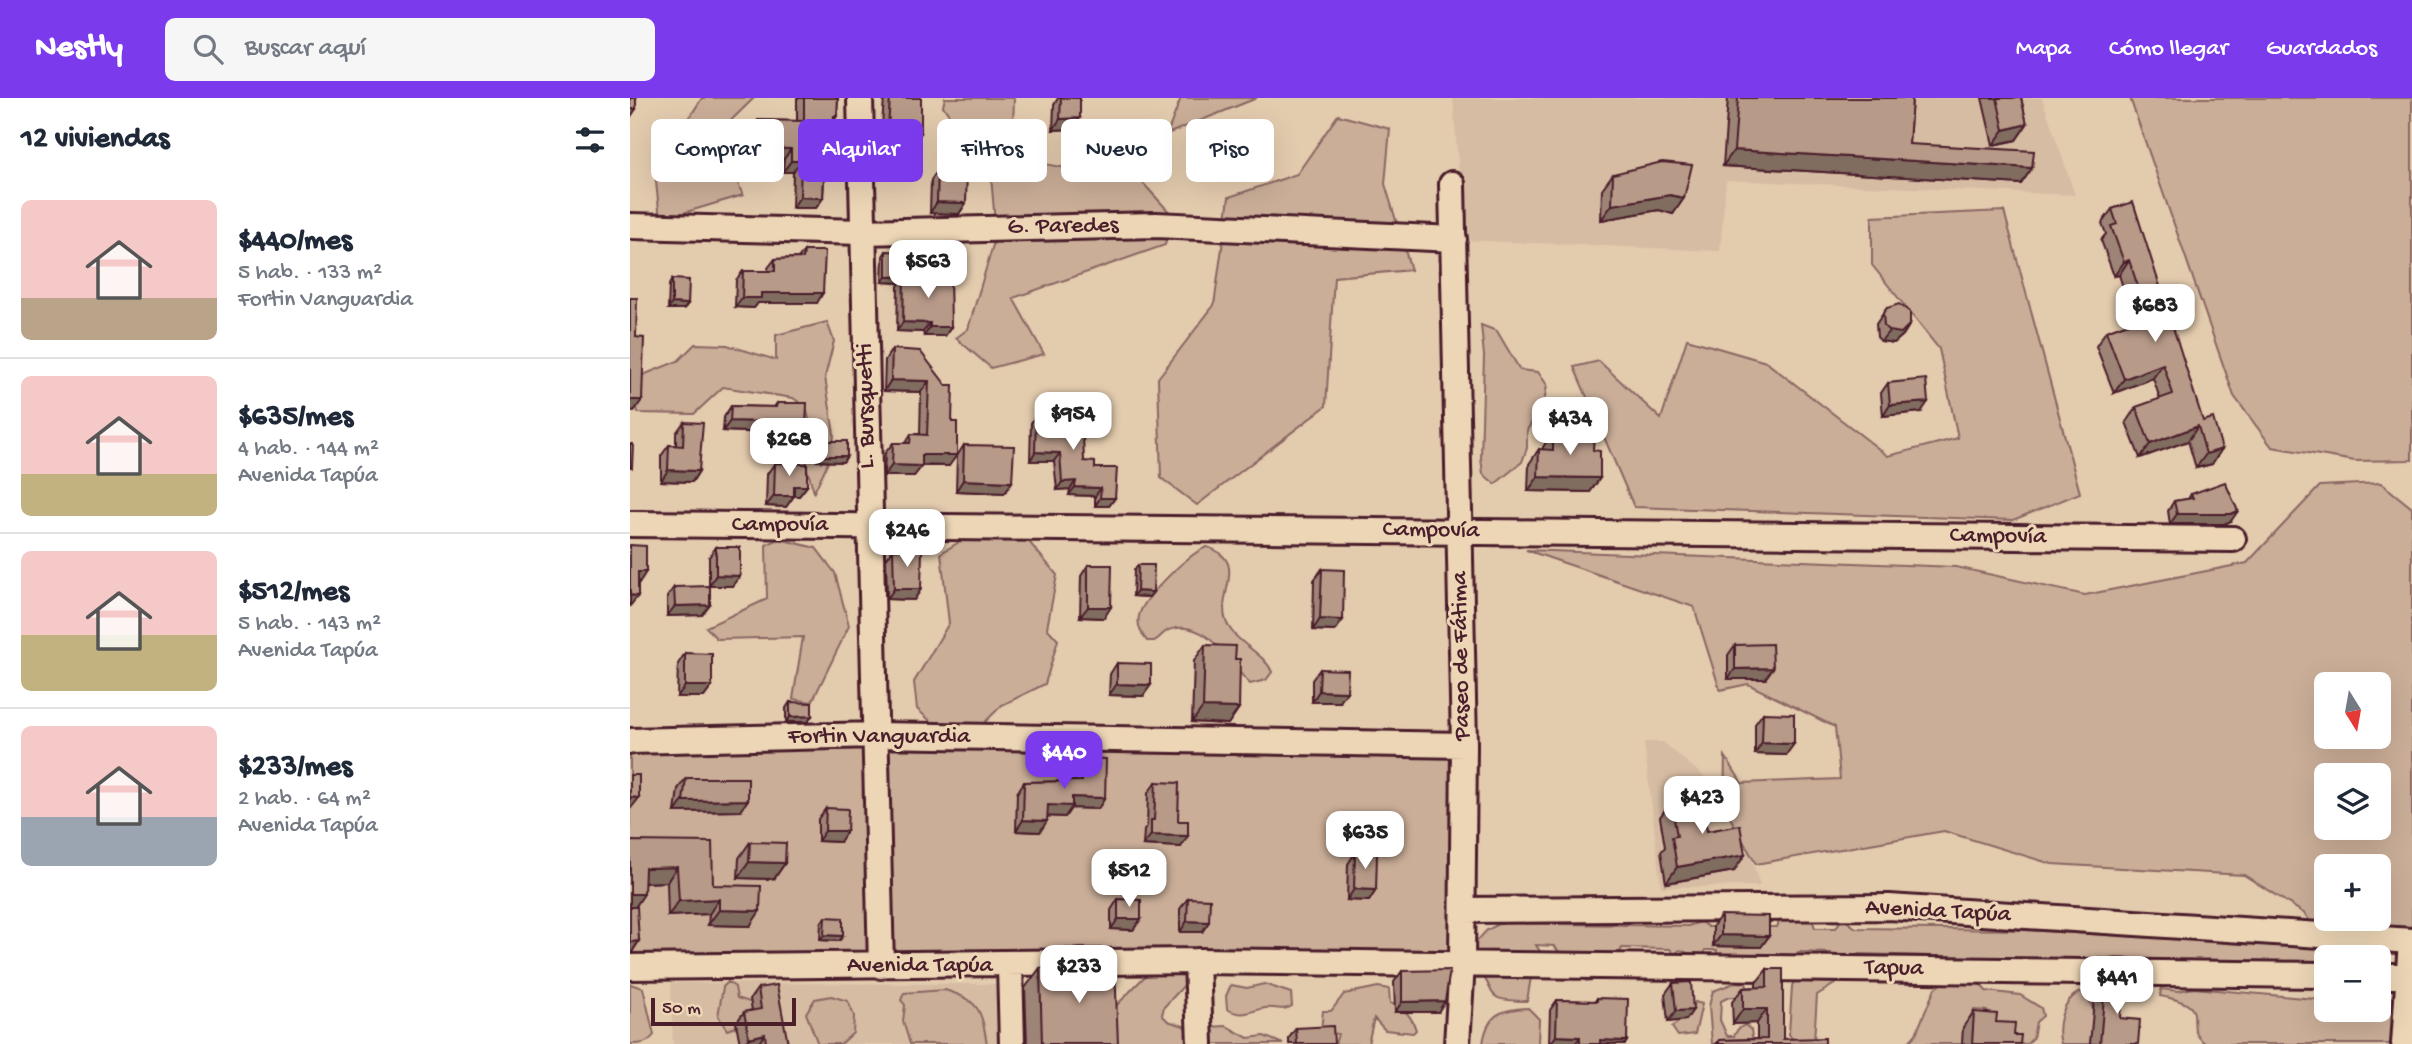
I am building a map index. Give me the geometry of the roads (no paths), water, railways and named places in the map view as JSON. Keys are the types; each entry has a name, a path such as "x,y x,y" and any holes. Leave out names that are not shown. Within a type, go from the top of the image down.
{"street":[{"name":"L. Bursquetti","path":"860,98 881,966"},
{"name":"Paseo de Fátima","path":"1452,184 1464,745 1462,962 1457,1044"},
{"name":"G. Paredes","path":"630,226 863,232 1156,225 1454,239"},
{"name":"Campovía","path":"630,524 2233,539"},
{"name":"Fortin Vanguardia","path":"630,741 876,735 1464,745"},
{"name":"Avenida Tapúa","path":"1462,910 1889,907 2412,941"},
{"path":"2404,1044 2412,941"},
{"name":"Avenida Tapúa","path":"630,967 1197,961 1462,962"},
{"path":"1197,961 1199,1044"},
{"name":"Tapua","path":"1462,962 2314,975"},
{"path":"1010,965 1012,1044"},
{"path":"2391,976 2410,976"}]}
